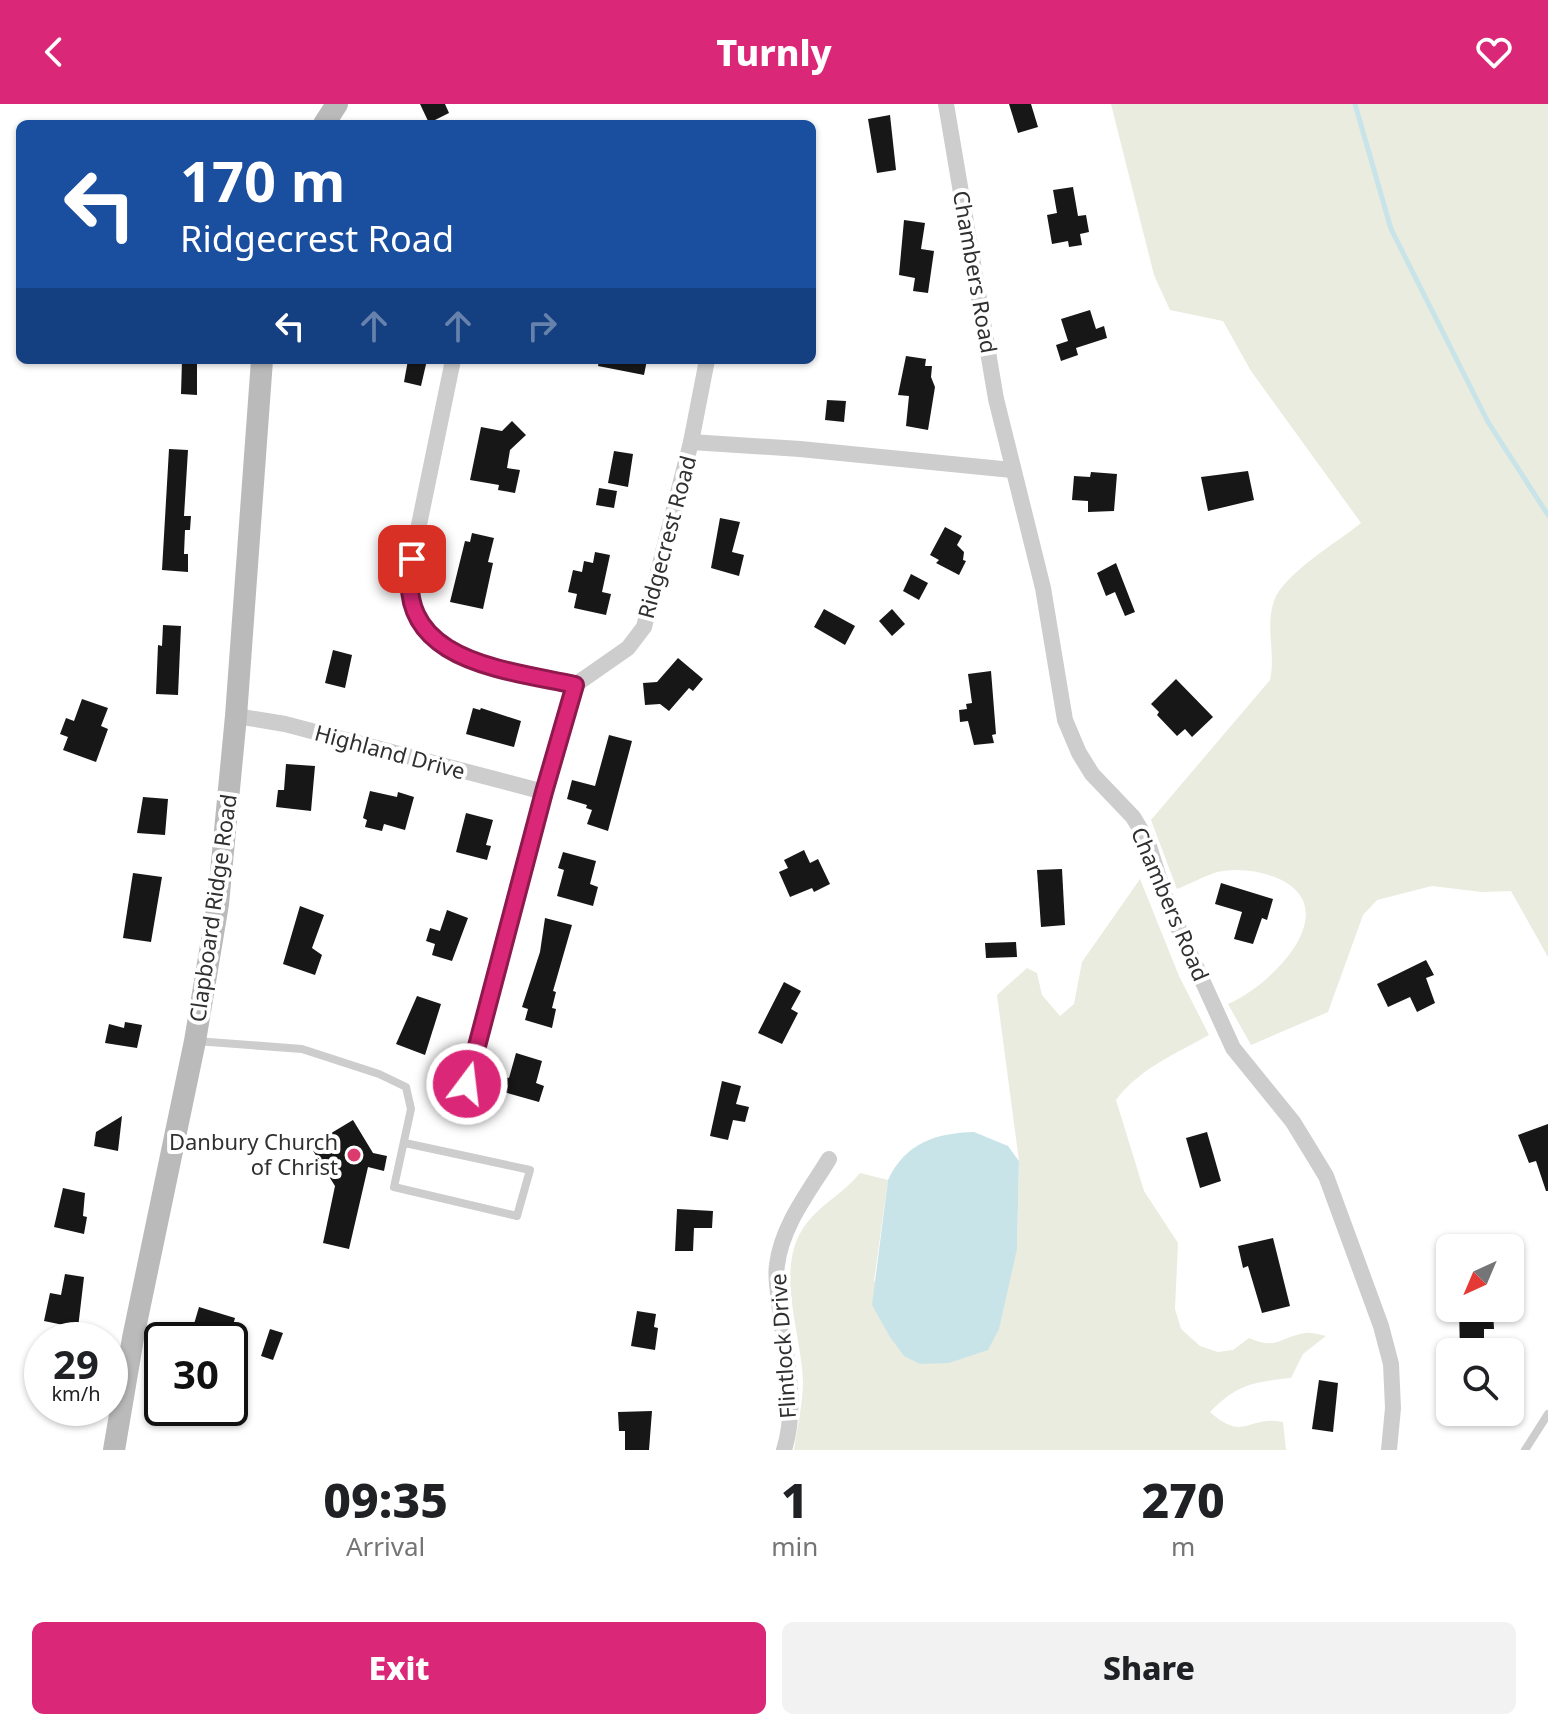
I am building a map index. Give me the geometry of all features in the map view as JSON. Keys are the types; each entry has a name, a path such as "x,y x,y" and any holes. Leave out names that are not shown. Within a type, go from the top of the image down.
{"main road":[{"name":"Clapboard Ridge Road","path":"114,1450 133,1338 195,1041 218,904 236,716 262,364"}],"street":[{"path":"328,104 336,104"},
{"name":"Chambers Road","path":"946,104 996,399 1043,588 1065,720 1092,774 1133,817 1147,840 1167,903 1233,1048 1293,1122 1326,1176 1381,1326 1391,1364 1393,1408 1389,1450"},
{"path":"452,364 407,583 412,610 430,636 457,654 487,665 575,685 467,1084"},
{"name":"Ridgecrest Road","path":"575,685 628,648 644,627 691,442 706,364"},
{"name":"Ridgecrest Road","path":"691,442 800,449 1012,470"},
{"name":"Highland Drive","path":"236,716 285,724 544,792"},
{"name":"Flintlock Drive","path":"784,1450 791,1399 776,1268 782,1241 792,1218 829,1159"}],"lane":[{"path":"195,1041 302,1049 379,1074 406,1087 411,1109 394,1187 517,1216 530,1170 405,1143"},
{"path":"1525,1450 1548,1414"}],"shaded area":[{"path":"1111,104 1548,104 1548,957 1511,891 1482,892 1432,886 1377,900 1363,915 1328,1012 1251,1045 1228,1004 1265,980 1283,963 1305,924 1305,906 1295,889 1272,876 1252,871 1217,872 1177,889 1151,820 1270,680 1271,611 1279,591 1312,559 1361,523 1251,371 1223,321 1170,310 1154,275"},
{"path":"1140,879 1179,976 1209,1035 1135,1079 1116,1100 1144,1191 1178,1243 1175,1309 1181,1329 1200,1346 1218,1352 1233,1350 1249,1338 1273,1343 1306,1333 1326,1336 1303,1354 1291,1378 1247,1386 1229,1395 1210,1412 1231,1426 1283,1422 1286,1450 794,1450 803,1382 792,1301 791,1260 796,1241 806,1224 860,1173 888,1180 874,1281 1017,1249 1019,1161 997,995 1027,968 1037,973 1042,995 1060,1016 1074,1004 1082,962"}],"water":[{"path":"974,1132 1008,1146 1019,1161 1017,1249 999,1329 988,1350 949,1363 920,1364 904,1356 872,1305 888,1180 903,1157 923,1142"}],"building":[{"path":"420,104 445,104 449,113 428,120"},
{"path":"1009,104 1031,104 1038,127 1018,133"},
{"path":"890,115 896,170 877,173 868,119"},
{"path":"1073,187 1078,216 1086,215 1089,232 1080,234 1082,245 1069,247 1068,241 1052,244 1047,215 1057,213 1053,190"},
{"path":"904,220 925,223 921,249 934,251 928,293 913,291 915,278 899,275"},
{"path":"1090,310 1096,329 1104,326 1107,338 1076,348 1078,355 1061,361 1056,345 1068,341 1061,319"},
{"path":"906,356 926,359 925,366 932,366 931,377 935,387 928,430 906,426 909,396 898,395"},
{"path":"182,364 197,364 197,395 181,394"},
{"path":"407,364 426,364 421,386 404,382"},
{"path":"598,364 646,364 644,375"},
{"path":"827,400 846,401 844,422 825,420"},
{"path":"512,421 526,435 510,450 507,468 520,470 515,493 498,490 499,485 470,480 481,427 502,431"},
{"path":"169,449 188,450 184,516 191,516 190,530 185,530 184,554 188,554 188,572 162,570"},
{"path":"614,451 633,454 628,487 608,483"},
{"path":"1248,471 1254,500 1208,511 1201,477"},
{"path":"1091,472 1117,474 1114,511 1088,512 1088,501 1072,500 1074,476 1090,477"},
{"path":"599,488 617,491 614,508 596,505"},
{"path":"720,518 740,522 732,552 744,555 739,576 711,568"},
{"path":"945,527 962,536 957,545 964,552 963,560 966,561 959,575 936,563 939,560 930,555"},
{"path":"472,533 494,538 488,562 493,563 483,609 450,602 465,541 470,542"},
{"path":"595,552 610,555 602,592 611,594 606,615 574,608 577,594 568,592 573,570 582,572 584,561 593,563"},
{"path":"1116,563 1135,612 1125,616 1115,592 1106,596 1097,573"},
{"path":"911,574 928,583 919,600 903,591"},
{"path":"824,609 855,626 845,645 814,627"},
{"path":"892,609 905,624 892,636 879,621"},
{"path":"163,625 181,626 178,695 156,694 158,645 162,646"},
{"path":"333,650 352,655 345,688 325,683"},
{"path":"678,658 703,679 693,691 689,688 669,711 660,704 645,705 643,683 657,682"},
{"path":"991,671 994,743 974,745 968,721 960,722 959,710 967,709 966,704 972,703 968,674"},
{"path":"1176,679 1213,717 1192,737 1185,729 1177,736 1151,704"},
{"path":"82,699 108,708 101,726 108,729 96,762 63,750 68,737 60,734 66,718 74,721"},
{"path":"473,708 521,721 514,747 466,734"},
{"path":"609,735 632,741 608,831 587,824 592,810 586,808 587,805 567,799 572,780 595,786"},
{"path":"286,764 315,766 311,811 276,807 278,790 284,790"},
{"path":"370,791 397,797 398,792 414,797 405,830 384,824 382,831 365,827 367,820 363,818"},
{"path":"143,797 168,799 165,835 137,833"},
{"path":"466,813 493,820 486,845 491,846 487,860 456,852"},
{"path":"804,850 810,863 818,859 830,884 814,892 812,888 790,897 779,872 788,868 784,860"},
{"path":"563,852 596,861 590,884 598,887 593,906 557,896 564,870 558,868"},
{"path":"1062,869 1065,925 1041,927 1037,870"},
{"path":"133,873 162,877 151,942 123,938"},
{"path":"1221,883 1273,899 1267,920 1262,918 1253,944 1234,939 1242,912 1215,904"},
{"path":"300,906 324,915 312,948 322,955 315,975 283,964"},
{"path":"447,910 468,918 452,961 432,955 435,944 426,941 430,928 440,931"},
{"path":"545,918 572,925 553,991 556,992 552,1008 556,1009 552,1028 525,1020 528,1009 522,1007 540,952"},
{"path":"1016,942 1017,957 986,958 985,943"},
{"path":"1426,960 1434,975 1426,978 1435,1003 1417,1012 1410,997 1388,1007 1377,984"},
{"path":"784,982 801,991 791,1009 798,1013 782,1044 758,1033"},
{"path":"417,996 441,1004 425,1055 396,1044"},
{"path":"125,1022 142,1025 137,1048 105,1043 109,1024 124,1028"},
{"path":"516,1053 542,1061 536,1083 544,1086 539,1102 500,1091 504,1077 509,1078"},
{"path":"722,1081 741,1086 736,1104 749,1107 745,1122 733,1120 728,1140 710,1136"},
{"path":"122,1116 118,1151 94,1146 96,1132"},
{"path":"353,1120 373,1153 387,1156 384,1171 368,1167 349,1249 323,1243 335,1186 312,1149 313,1144"},
{"path":"1548,1124 1546,1191 1536,1161 1529,1163 1518,1135"},
{"path":"1207,1132 1221,1181 1200,1188 1186,1138"},
{"path":"63,1188 85,1193 83,1216 87,1217 84,1234 54,1227"},
{"path":"677,1209 713,1211 712,1228 694,1228 693,1251 675,1251"},
{"path":"1273,1238 1290,1306 1262,1313 1248,1266 1243,1268 1238,1246"},
{"path":"65,1274 84,1277 79,1322 44,1321 50,1293 61,1295"},
{"path":"199,1307 235,1318 234,1322 195,1322"},
{"path":"637,1311 656,1314 655,1350 631,1346"},
{"path":"1459,1322 1494,1322 1494,1329 1484,1329 1484,1338 1460,1338"},
{"path":"270,1329 283,1333 273,1360 261,1356"},
{"path":"1319,1380 1338,1383 1333,1432 1312,1429"},
{"path":"652,1411 649,1450 625,1450 625,1431 619,1431 618,1412"}],"waterway":[{"path":"1355,104 1391,229 1488,422 1548,515"}],"place":[{"name":"Danbury Church of Christ","path":"354,1155"}],"route":[{"path":"412,559 407,583 412,610 420,624 441,645 487,665 575,685 467,1084"}]}
